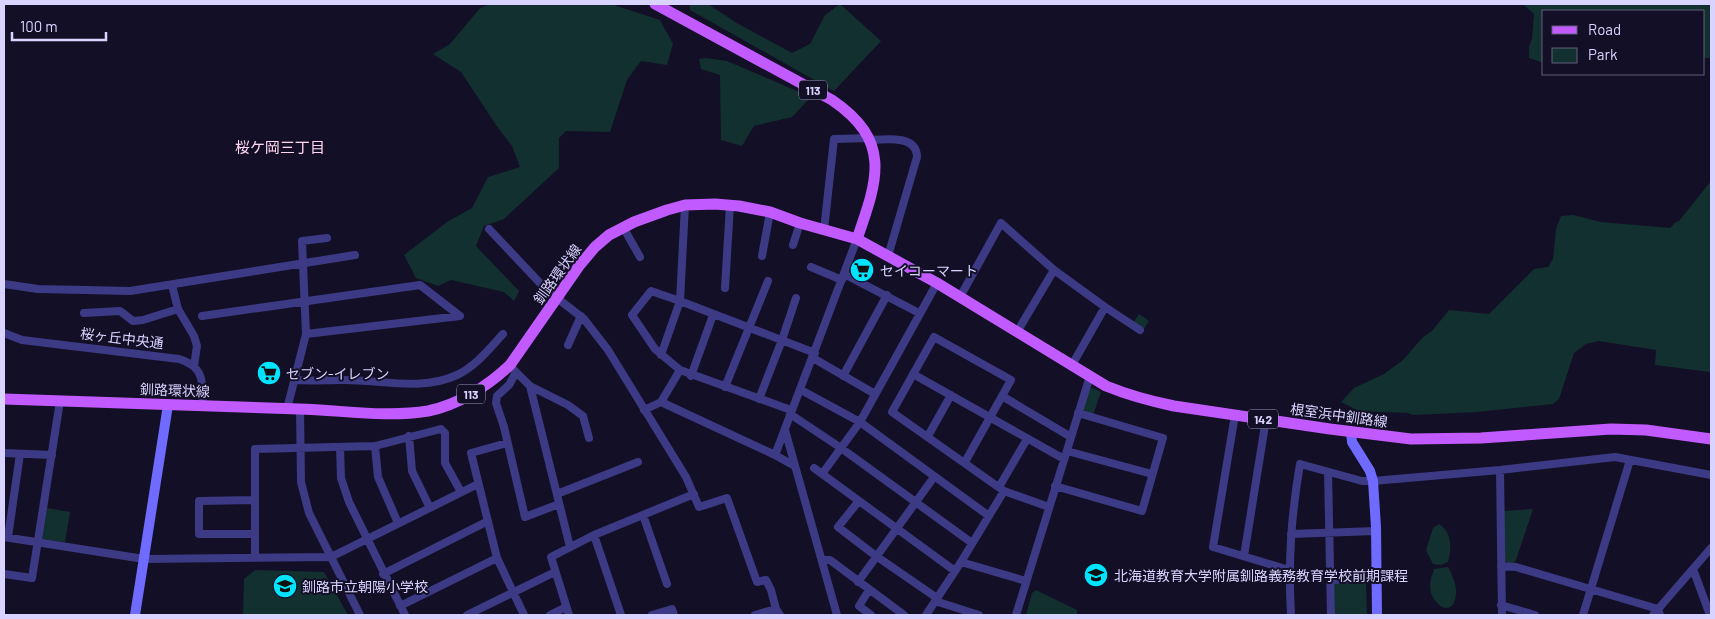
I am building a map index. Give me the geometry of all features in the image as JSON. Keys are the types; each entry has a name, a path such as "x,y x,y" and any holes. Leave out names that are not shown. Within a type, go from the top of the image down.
{"main road":[{"name":"113","path":"655,4 832,100 849,112 864,128 870,139 876,167 875,182 857,239"},
{"name":"釧路環状線","path":"4,398 386,414 429,410 447,406 475,392 499,375 513,369 556,299 579,266 595,247 609,235 623,227 685,205 715,204 770,212 800,223 857,239"},
{"name":"根室浜中釧路線","path":"857,239 960,297 1106,386 1131,396 1174,406 1411,439 1440,440 1611,429 1646,430 1711,439"}],"street":[{"path":"824,230 834,138 906,141 914,145 917,157 888,256"},
{"path":"661,355 680,301 685,205"},
{"path":"725,288 730,205"},
{"path":"762,256 770,212"},
{"path":"794,245 800,223"},
{"path":"960,297 1001,223 1054,270 1140,330"},
{"path":"623,227 640,257"},
{"path":"489,229 556,299 581,316 612,357 686,477 699,507 727,498 757,582 766,580 778,612 755,615"},
{"path":"287,409 306,334 302,241 327,238"},
{"path":"775,455 857,239"},
{"path":"4,284 38,289 130,291 355,255"},
{"path":"811,267 843,276 887,295 920,313"},
{"path":"1017,332 1054,270"},
{"path":"725,388 768,281"},
{"path":"822,474 860,422 936,283"},
{"path":"172,285 178,309 196,341 194,366 202,381 202,406"},
{"path":"202,316 420,285 460,316 306,334"},
{"path":"875,394 843,376 814,355 782,340 650,291 632,315 655,349 680,370 691,376 791,412 972,543"},
{"path":"843,376 887,295"},
{"path":"759,399 796,298"},
{"path":"1072,365 1105,307"},
{"path":"84,313 120,311 133,321 143,320 178,309"},
{"path":"691,376 713,315"},
{"path":"568,345 581,316"},
{"name":"桜ヶ丘中央通","path":"4,333 22,340 179,359 194,366"},
{"path":"294,380 340,380 406,384 444,379 457,375 481,359 503,334"},
{"path":"965,462 1011,380 934,337 892,412 1002,489 1049,507"},
{"path":"559,504 525,518 496,403 498,396 508,385 513,369 530,386 568,405 583,416 589,438"},
{"path":"644,410 661,402 680,370"},
{"path":"913,374 1064,459"},
{"path":"1016,615 1090,376"},
{"path":"530,386 570,548"},
{"path":"801,390 860,422 989,516"},
{"path":"928,436 951,395"},
{"path":"1002,396 1071,437"},
{"path":"4,574 32,578 60,400"},
{"path":"661,402 793,465"},
{"path":"135,615 168,405"},
{"path":"300,409 301,482 306,505 360,615"},
{"path":"1055,486 1142,511 1163,438 1078,413"},
{"path":"1235,415 1213,547 1289,570"},
{"path":"1244,556 1266,419"},
{"path":"255,558 255,449 375,446 441,429 445,433 445,463 460,492"},
{"path":"785,430 793,465 837,615"},
{"path":"1351,432 1352,442 1370,471 1373,482 1376,531 1377,615"},
{"path":"409,436 412,471 430,508"},
{"path":"926,615 989,516 1027,439"},
{"path":"507,443 471,453 498,558 524,615"},
{"path":"375,446 378,478 398,523"},
{"path":"340,447 341,478 348,502 405,615"},
{"path":"1067,450 1152,474"},
{"path":"4,454 52,454"},
{"path":"20,454 6,537 144,559 331,557 478,484"},
{"path":"1290,615 1289,570 1292,507 1300,464 1362,481 1373,482 1615,457 1711,475"},
{"path":"1583,615 1630,460"},
{"path":"556,494 638,462"},
{"path":"814,468 858,502 955,571"},
{"path":"1500,470 1502,615"},
{"path":"1328,472 1331,615"},
{"path":"858,582 934,476"},
{"path":"550,615 567,611 551,557 594,535 694,494"},
{"path":"254,500 199,500 199,534 255,534"},
{"path":"858,502 838,527 936,600 978,615"},
{"path":"643,515 667,584"},
{"path":"383,574 488,521"},
{"path":"1291,534 1376,531"},
{"path":"594,535 621,615"},
{"path":"1501,566 1516,567 1591,589 1657,613 1711,548"},
{"path":"400,606 498,558"},
{"path":"822,560 830,560 904,615"},
{"path":"961,562 1026,581"},
{"path":"1693,569 1710,615"},
{"path":"467,615 555,572"},
{"path":"1331,580 1377,578"},
{"path":"869,590 859,606 871,615"},
{"path":"1502,605 1535,615"},
{"path":"652,615 672,608 674,615"}],"green space":[{"path":"491,4 611,4 660,20 673,44 667,65 641,61 627,80 610,132 566,131 559,138 559,168 504,219 484,226 476,246 519,291 514,301 504,292 451,280 438,286 416,278 404,255 447,222 472,208 488,177 520,167 512,146 461,72 433,54 450,44 480,8"},
{"path":"690,4 708,4 735,22 792,53 810,44 825,15 840,4 881,41 834,91 690,10"},
{"path":"1523,4 1711,4 1711,58 1705,58 1705,10 1542,10 1542,62 1529,58 1534,14"},
{"path":"699,59 727,61 811,97 792,117 754,126 742,146 721,140 720,75 701,69"},
{"path":"1711,181 1710,372 1655,365 1656,350 1599,341 1586,344 1574,353 1559,399 1553,404 1477,412 1413,415 1408,413 1359,411 1341,402 1354,388 1384,374 1403,360 1423,337 1432,331 1449,310 1489,314 1534,269 1548,267 1553,259 1556,229 1561,216 1573,215 1601,222 1670,228 1679,221"},
{"path":"1139,314 1149,321 1143,330 1133,323"},
{"path":"1093,388 1101,392 1093,415 1082,408 1089,389"},
{"path":"47,508 70,512 65,542 42,539"},
{"path":"1533,509 1516,560 1514,563 1508,563 1504,560 1504,511"},
{"path":"1439,524 1446,531 1450,541 1448,562 1441,565 1433,564 1426,550 1433,528"},
{"path":"1448,567 1455,583 1456,595 1453,605 1446,608 1438,604 1432,596 1430,580 1434,569"},
{"name":"釧路市立朝陽小学校","path":"255,570 324,572 348,615 243,615 244,579"},
{"path":"1366,583 1367,614 1335,615 1334,584"},
{"path":"1036,590 1077,610 1077,615 1026,615 1032,593"}],"place":[{"name":"セイコーマート","path":"862,270"},
{"name":"セブン-イレブン","path":"269,373"},
{"name":"北海道教育大学附属釧路義務教育学校前期課程","path":"1096,575"},
{"name":"釧路市立朝陽小学校","path":"285,586"}],"district":[{"name":"桜ケ岡三丁目","path":"280,147"}]}
